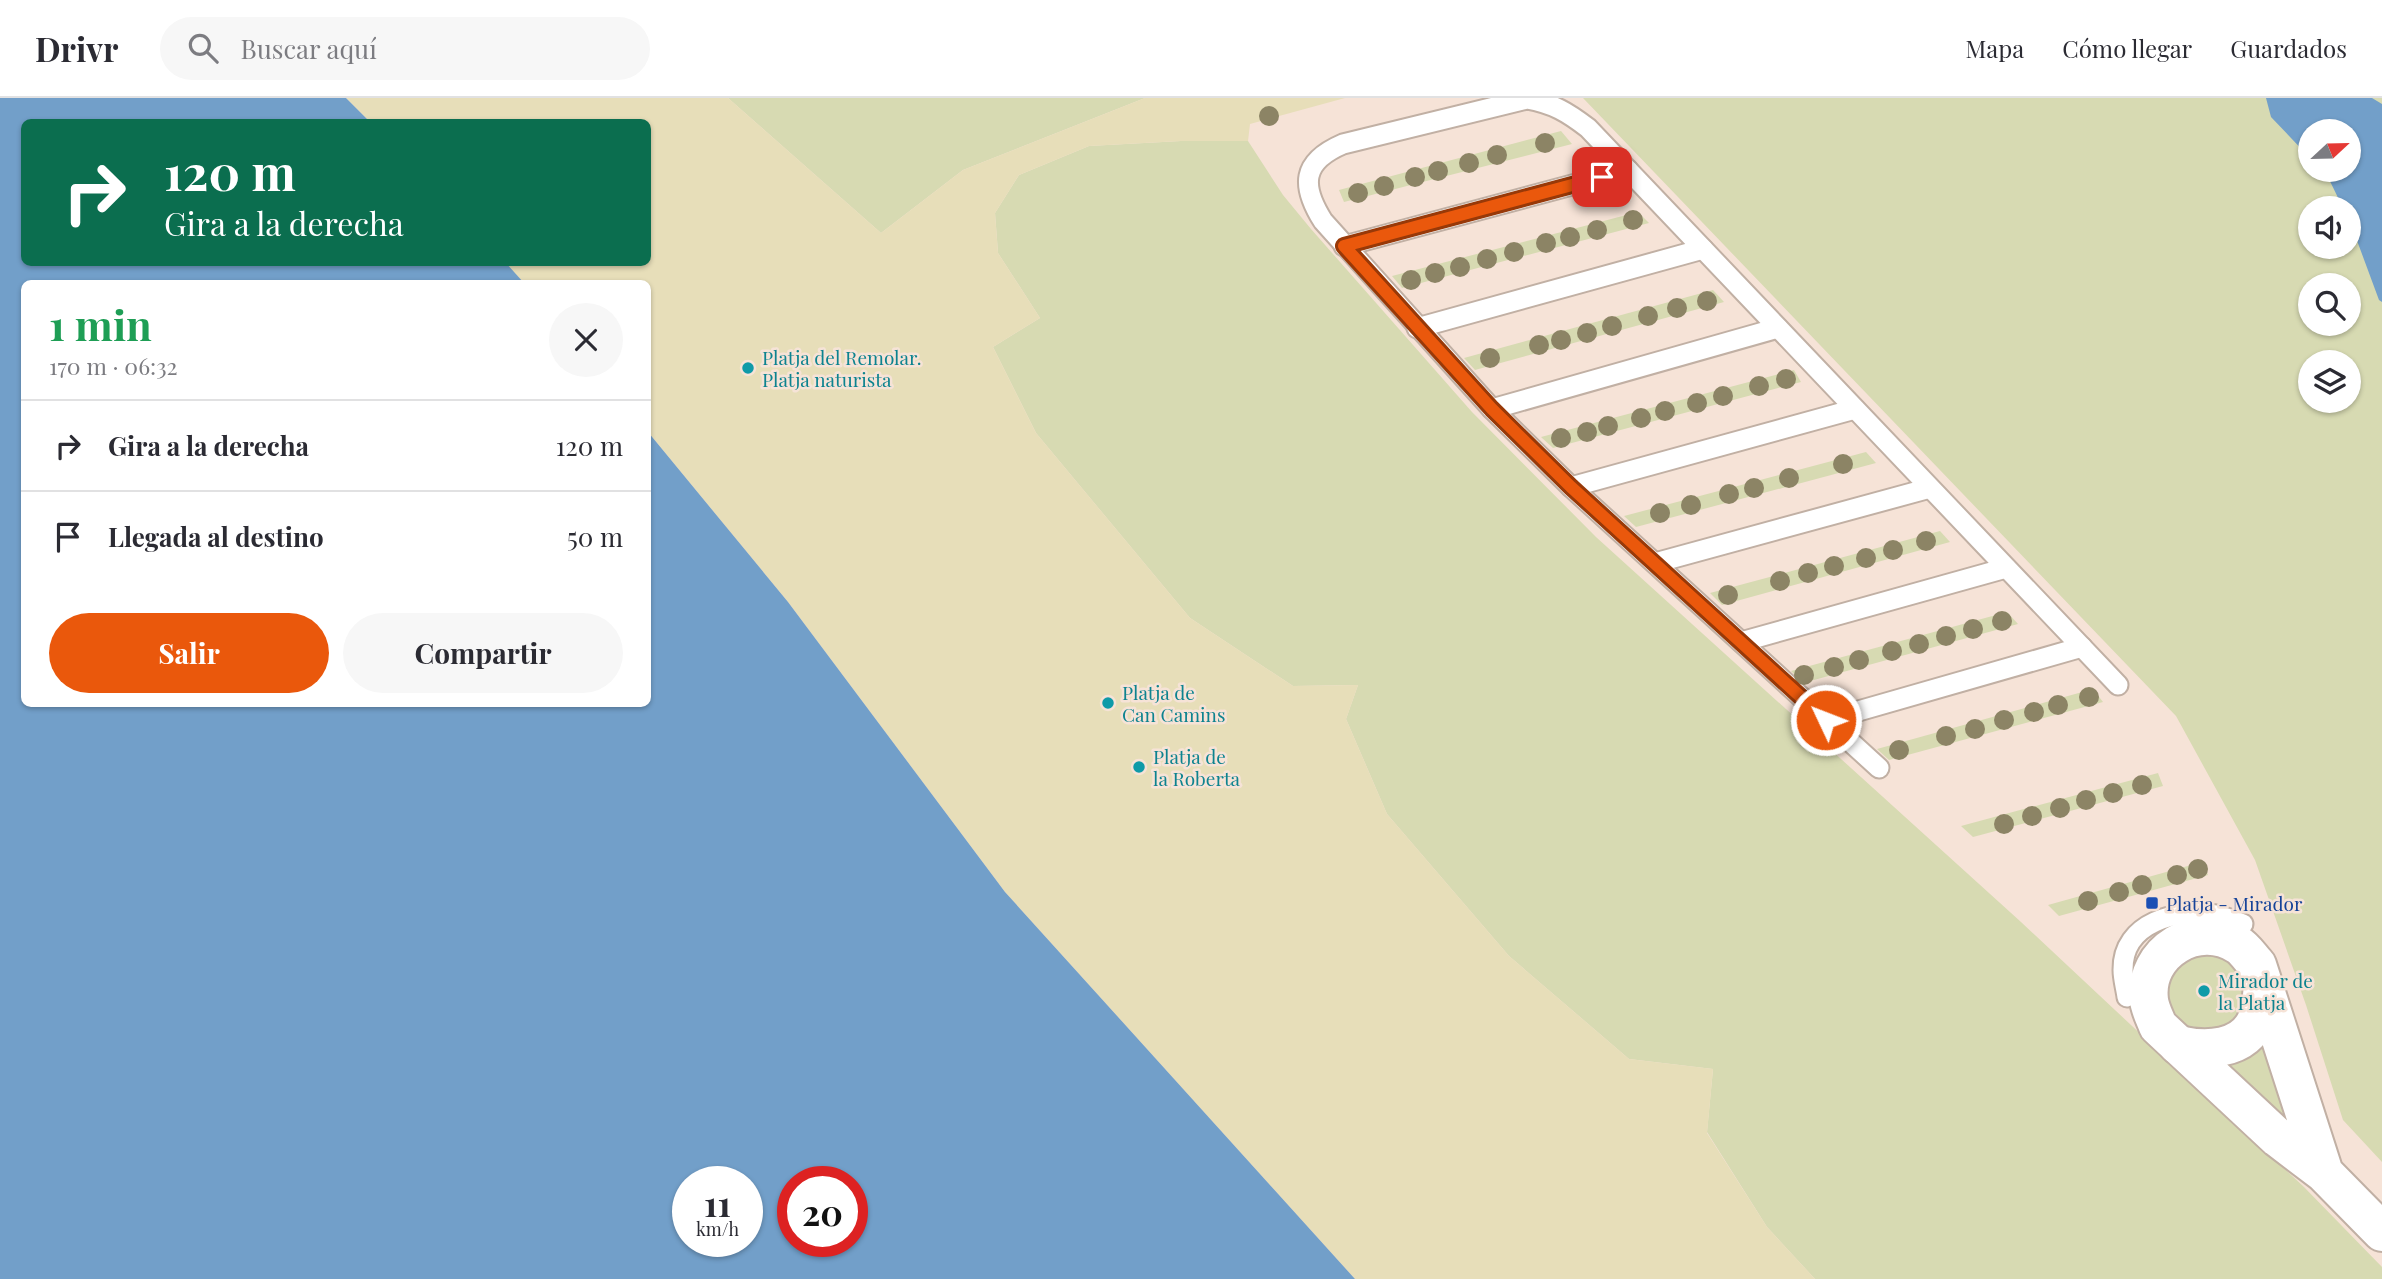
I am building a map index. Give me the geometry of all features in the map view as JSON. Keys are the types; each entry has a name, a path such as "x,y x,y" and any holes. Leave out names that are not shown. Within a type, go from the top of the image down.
{"street":[{"path":"2324,1173 2257,965 2239,945 2214,935 2188,937 2165,951 2151,974 2149,1001 2158,1026 2278,1138 2324,1173 2382,1232"},
{"path":"2178,1045 2207,1049 2232,1044 2254,1026 2263,986"}],"lane":[{"path":"1879,768 1571,487 1492,409 1417,328 1323,221 1307,187 1317,159 1329,149 1343,144 1527,99 1549,103 1569,113 1588,128 2118,685"},
{"path":"1344,246 1628,170"},
{"path":"1417,328 1703,250"},
{"path":"1492,409 1778,328"},
{"path":"1571,487 1855,409"},
{"path":"1655,563 1930,488"},
{"path":"1741,642 2006,568"},
{"path":"1826,720 2082,647"},
{"path":"2127,997 2123,970 2126,950 2137,933 2153,922 2172,916 2199,913 2218,915 2243,923"}],"green space":[{"path":"728,98 1145,98 963,170 881,233"},
{"path":"1583,98 2382,98 2382,1162 2343,1120 2255,860 2176,716"},
{"path":"1561,131 1572,144 1344,202 1339,190"},
{"path":"1181,141 1248,141 1283,195 1311,229 1472,412 1596,537 2021,922 2304,1187 2382,1267 2382,1279 1815,1279 1767,1227 1707,1132 1713,1069 1629,1059 1509,956 1387,814 1346,719 1358,685 1293,686 1190,618 1036,433 993,347 1040,318 998,253 995,213 1019,175 1089,146"},
{"path":"1638,212 1649,223 1402,288 1392,276"},
{"path":"1713,290 1724,302 1475,370 1464,358"},
{"path":"1794,370 1801,382 1553,448 1541,437"},
{"path":"1866,452 1876,463 1636,527 1624,516"},
{"path":"1940,531 1950,542 1722,605 1710,593"},
{"path":"2007,612 2018,624 1803,683 1791,671"},
{"path":"2093,689 2103,702 1889,760 1877,749"},
{"path":"2158,773 2163,786 1973,837 1961,826"},
{"path":"2202,862 2208,875 2059,916 2048,905"},
{"path":"2180,954 2232,954 2253,1002 2216,1039 2167,1019 2167,967"},
{"path":"2262,1031 2302,1136 2216,1059"}],"sand":[{"name":"Platja de la Roberta","path":"346,98 728,98 881,233 963,170 1145,98 1345,98 1250,124 1248,141 1181,141 1089,146 1019,175 995,213 998,253 1040,318 993,347 1036,433 1190,618 1293,686 1358,685 1346,719 1387,814 1509,956 1629,1059 1713,1069 1707,1133 1767,1227 1815,1279 1355,1279 1005,892 788,602 651,436 651,280 521,280 508,266 651,266 651,119 367,119"}],"water":[{"path":"0,98 346,98 367,119 21,119 21,266 509,266 521,280 21,280 21,707 651,707 651,436 788,602 1005,892 1355,1279 0,1279"},
{"path":"2266,98 2372,98 2382,104 2382,302 2361,251 2361,196 2337,196 2330,182 2361,182 2361,119 2298,119 2298,145 2271,117"}],"place":[{"name":"Platja del Remolar. Platja naturista","path":"748,368"},
{"name":"Platja de Can Camins","path":"1108,703"},
{"name":"Platja de la Roberta","path":"1139,767"},
{"name":"Platja - Mirador","path":"2152,903"},
{"name":"Mirador de la Platja","path":"2204,991"}],"route":[{"path":"1602,177 1344,246 1492,409 1571,487 1826,720"}]}
